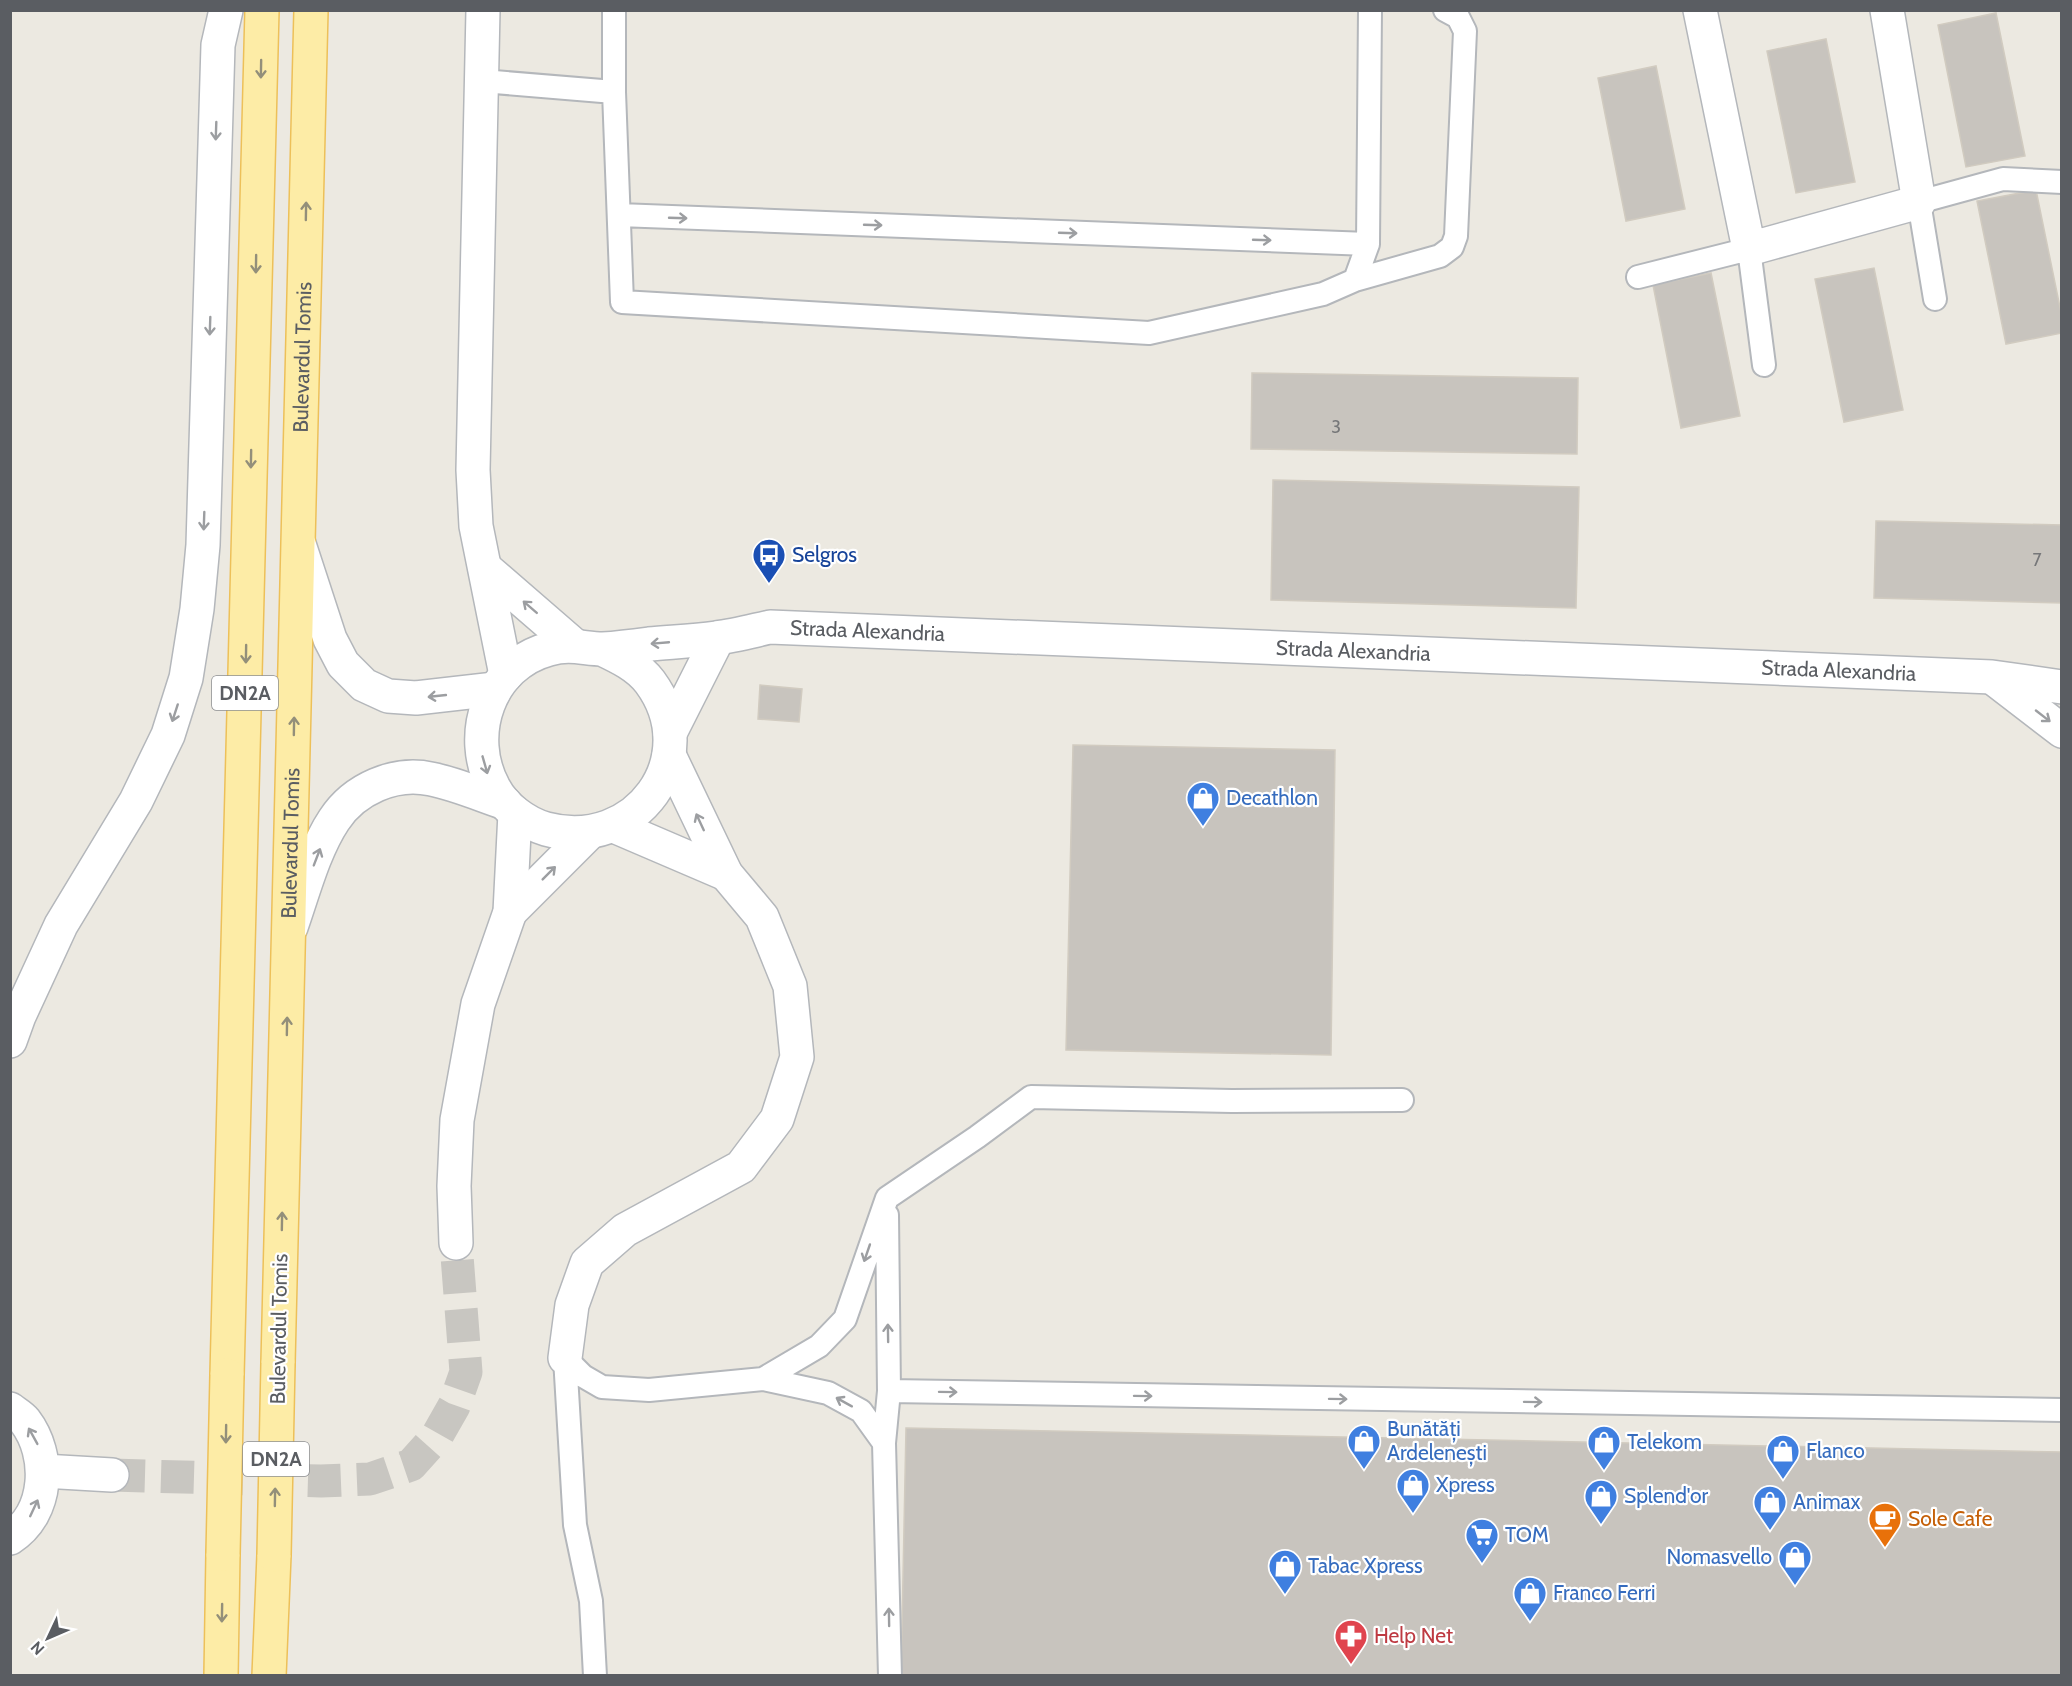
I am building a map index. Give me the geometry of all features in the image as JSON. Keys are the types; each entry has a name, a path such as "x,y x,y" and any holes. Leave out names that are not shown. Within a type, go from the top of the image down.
{"main road":[{"name":"DN2A","path":"221,1676 262,10"},
{"name":"Bulevardul Tomis","path":"269,1676 274,1555 311,10"}],"street":[{"path":"10,1041 19,1016 61,925 140,792 168,735 186,678 197,609 203,545 218,45 226,10"},
{"path":"483,10 473,470 476,526 501,682"},
{"path":"1700,10 1749,249 1919,202 1887,10"},
{"path":"299,542 330,639 343,664 364,685 388,696 416,698 501,682"},
{"path":"484,568 588,647 627,661 649,680 664,705 669,744 726,874 762,917 790,986 797,1057 777,1119 741,1167 625,1230 587,1263 572,1305 565,1358"},
{"name":"Strada Alexandria","path":"588,647 718,638 770,627 1992,677 2061,687"},
{"path":"510,912 601,830 640,809 659,784 669,744 718,638"},
{"path":"456,1243 454,1186 457,1120 478,1004 510,912 510,808 495,790 487,774 482,757 482,722 487,705 501,682 526,659 549,649 588,647"},
{"path":"1992,677 2061,731"},
{"path":"289,932 319,851 335,819 359,795 386,780 410,777 431,779 510,808 537,827 562,833 601,830 726,874"},
{"path":"10,1409 24,1420 38,1445 43,1471 40,1494 31,1516 10,1538"},
{"path":"43,1471 112,1475"}],"lane":[{"path":"614,10 614,92 622,302 1149,333 1323,294 1355,280 1440,256 1452,247 1456,236 1466,31 1458,17 1445,10"},
{"path":"1355,280 1368,244 1370,10"},
{"path":"482,81 614,92"},
{"path":"1935,299 1919,202 2003,179 2061,182"},
{"path":"620,215 1368,244"},
{"path":"1638,277 1749,249 1764,365"},
{"path":"763,1379 819,1346 845,1319 886,1198 1031,1097 1232,1101 1402,1100"},
{"path":"886,1198 889,1391 884,1443 890,1676"},
{"path":"565,1358 583,1376 602,1387 649,1390 763,1379 828,1393 861,1411 884,1443"},
{"path":"565,1358 575,1525 591,1601 595,1676"},
{"path":"889,1391 2061,1410"}],"building":[{"path":"1996,13 2025,156 1966,167 1938,25"},
{"path":"1826,39 1855,182 1796,193 1767,51"},
{"path":"1656,66 1685,209 1626,221 1598,78"},
{"path":"2036,190 2062,317 2062,333 2006,344 1977,201"},
{"path":"1874,268 1903,410 1844,422 1815,279"},
{"path":"1711,273 1740,416 1681,428 1653,285"},
{"path":"1252,373 1578,378 1577,454 1251,449"},
{"path":"1273,480 1579,487 1576,608 1271,600"},
{"path":"1876,521 2062,525 2062,603 1874,598"},
{"path":"760,685 802,689 799,722 758,719"},
{"name":"Decathlon","path":"1073,745 1335,750 1331,1055 1066,1050"},
{"name":"TOM","path":"906,1428 2062,1452 2062,1676 901,1676"}],"tunnel":[{"path":"112,1475 321,1481 370,1479 411,1465 437,1436 454,1406 466,1372 456,1243"}],"place":[{"name":"Selgros","path":"769,584"},
{"name":"Decathlon","path":"1203,827"},
{"name":"Bunătăți Ardelenești","path":"1364,1470"},
{"name":"Telekom","path":"1604,1471"},
{"name":"Flanco","path":"1783,1480"},
{"name":"Xpress","path":"1413,1514"},
{"name":"Splend'or","path":"1601,1525"},
{"name":"Animax","path":"1770,1531"},
{"name":"Sole Cafe","path":"1885,1548"},
{"name":"TOM","path":"1482,1564"},
{"name":"Nomasvello","path":"1795,1586"},
{"name":"Tabac Xpress","path":"1285,1595"},
{"name":"Franco Ferri","path":"1530,1622"},
{"name":"Help Net","path":"1351,1665"}]}
